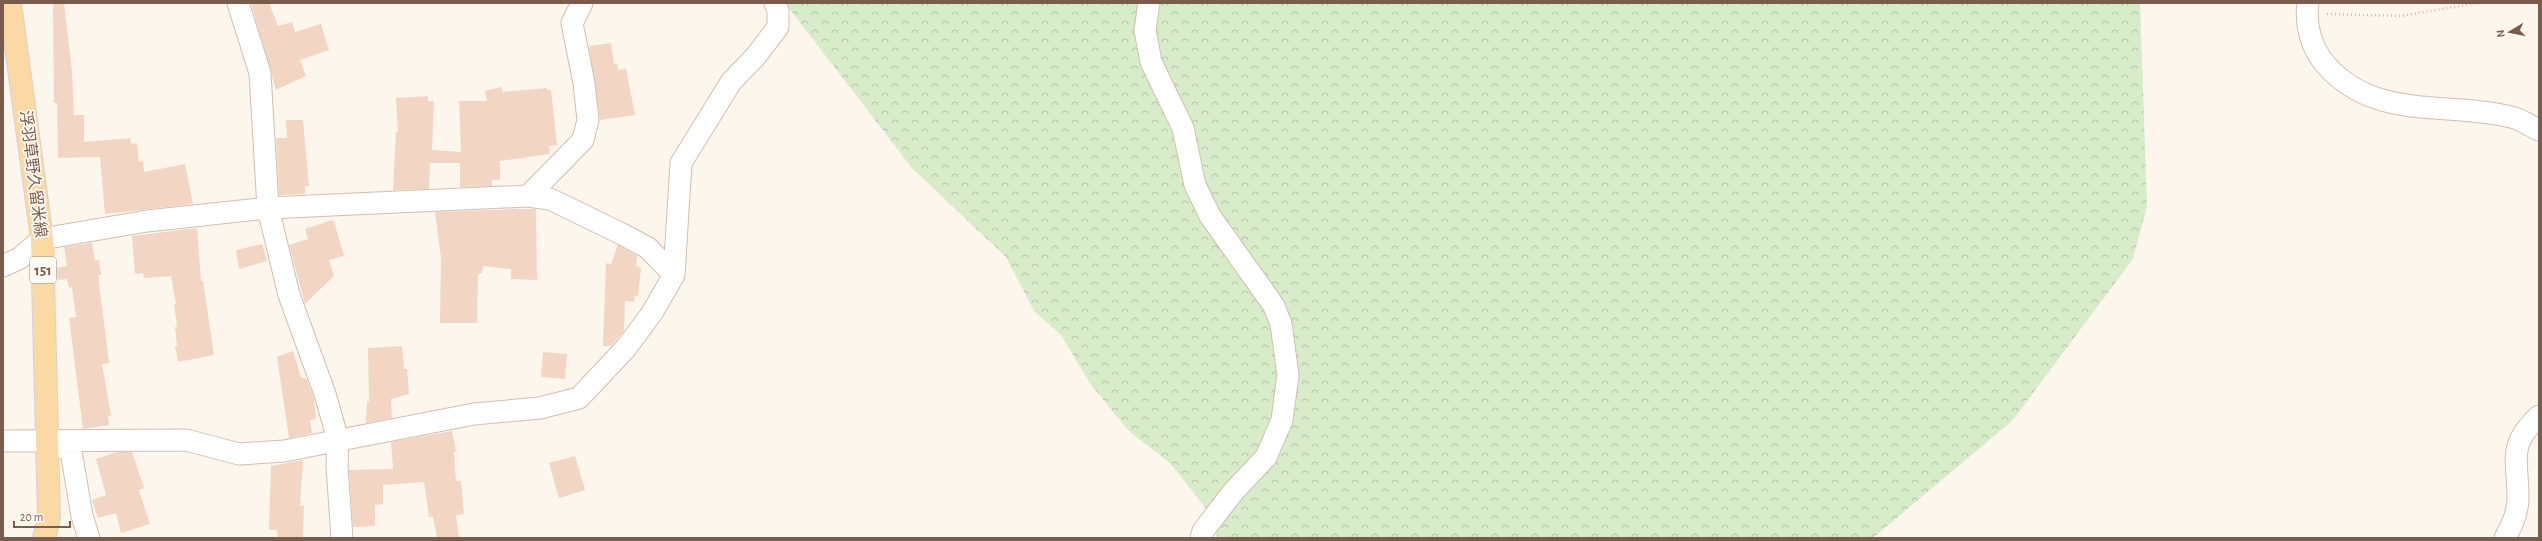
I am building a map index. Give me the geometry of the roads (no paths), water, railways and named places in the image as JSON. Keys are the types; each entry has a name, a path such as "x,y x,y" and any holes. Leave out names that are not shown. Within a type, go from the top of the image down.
{"main road":[{"name":"浮羽草野久留米線","path":"10,3 42,239 49,518 44,538"}],"street":[{"path":"238,3 260,73 268,208 289,295 325,394 338,440 337,466 342,538"},
{"path":"528,196 584,140 588,120 584,83 572,23 582,3"},
{"path":"3,441 186,440 239,454 284,451 474,414 540,408 579,398 626,348 652,313 674,275 682,163 730,82 756,56 778,27 778,11 775,3"},
{"path":"1149,3 1145,30 1151,62 1183,128 1195,185 1210,216 1274,306 1281,324 1288,375 1282,420 1266,456 1233,492 1203,531 1201,538"},
{"path":"2308,8 2310,36 2319,57 2339,81 2360,94 2385,103 2512,117 2539,130"},
{"path":"3,266 20,258 42,239 125,224 268,208 528,196 550,199 615,230 648,248 674,275"},
{"path":"2505,538 2514,519 2518,498 2515,458 2520,436 2539,416"},
{"path":"47,441 71,451 82,516 89,538"}]}
